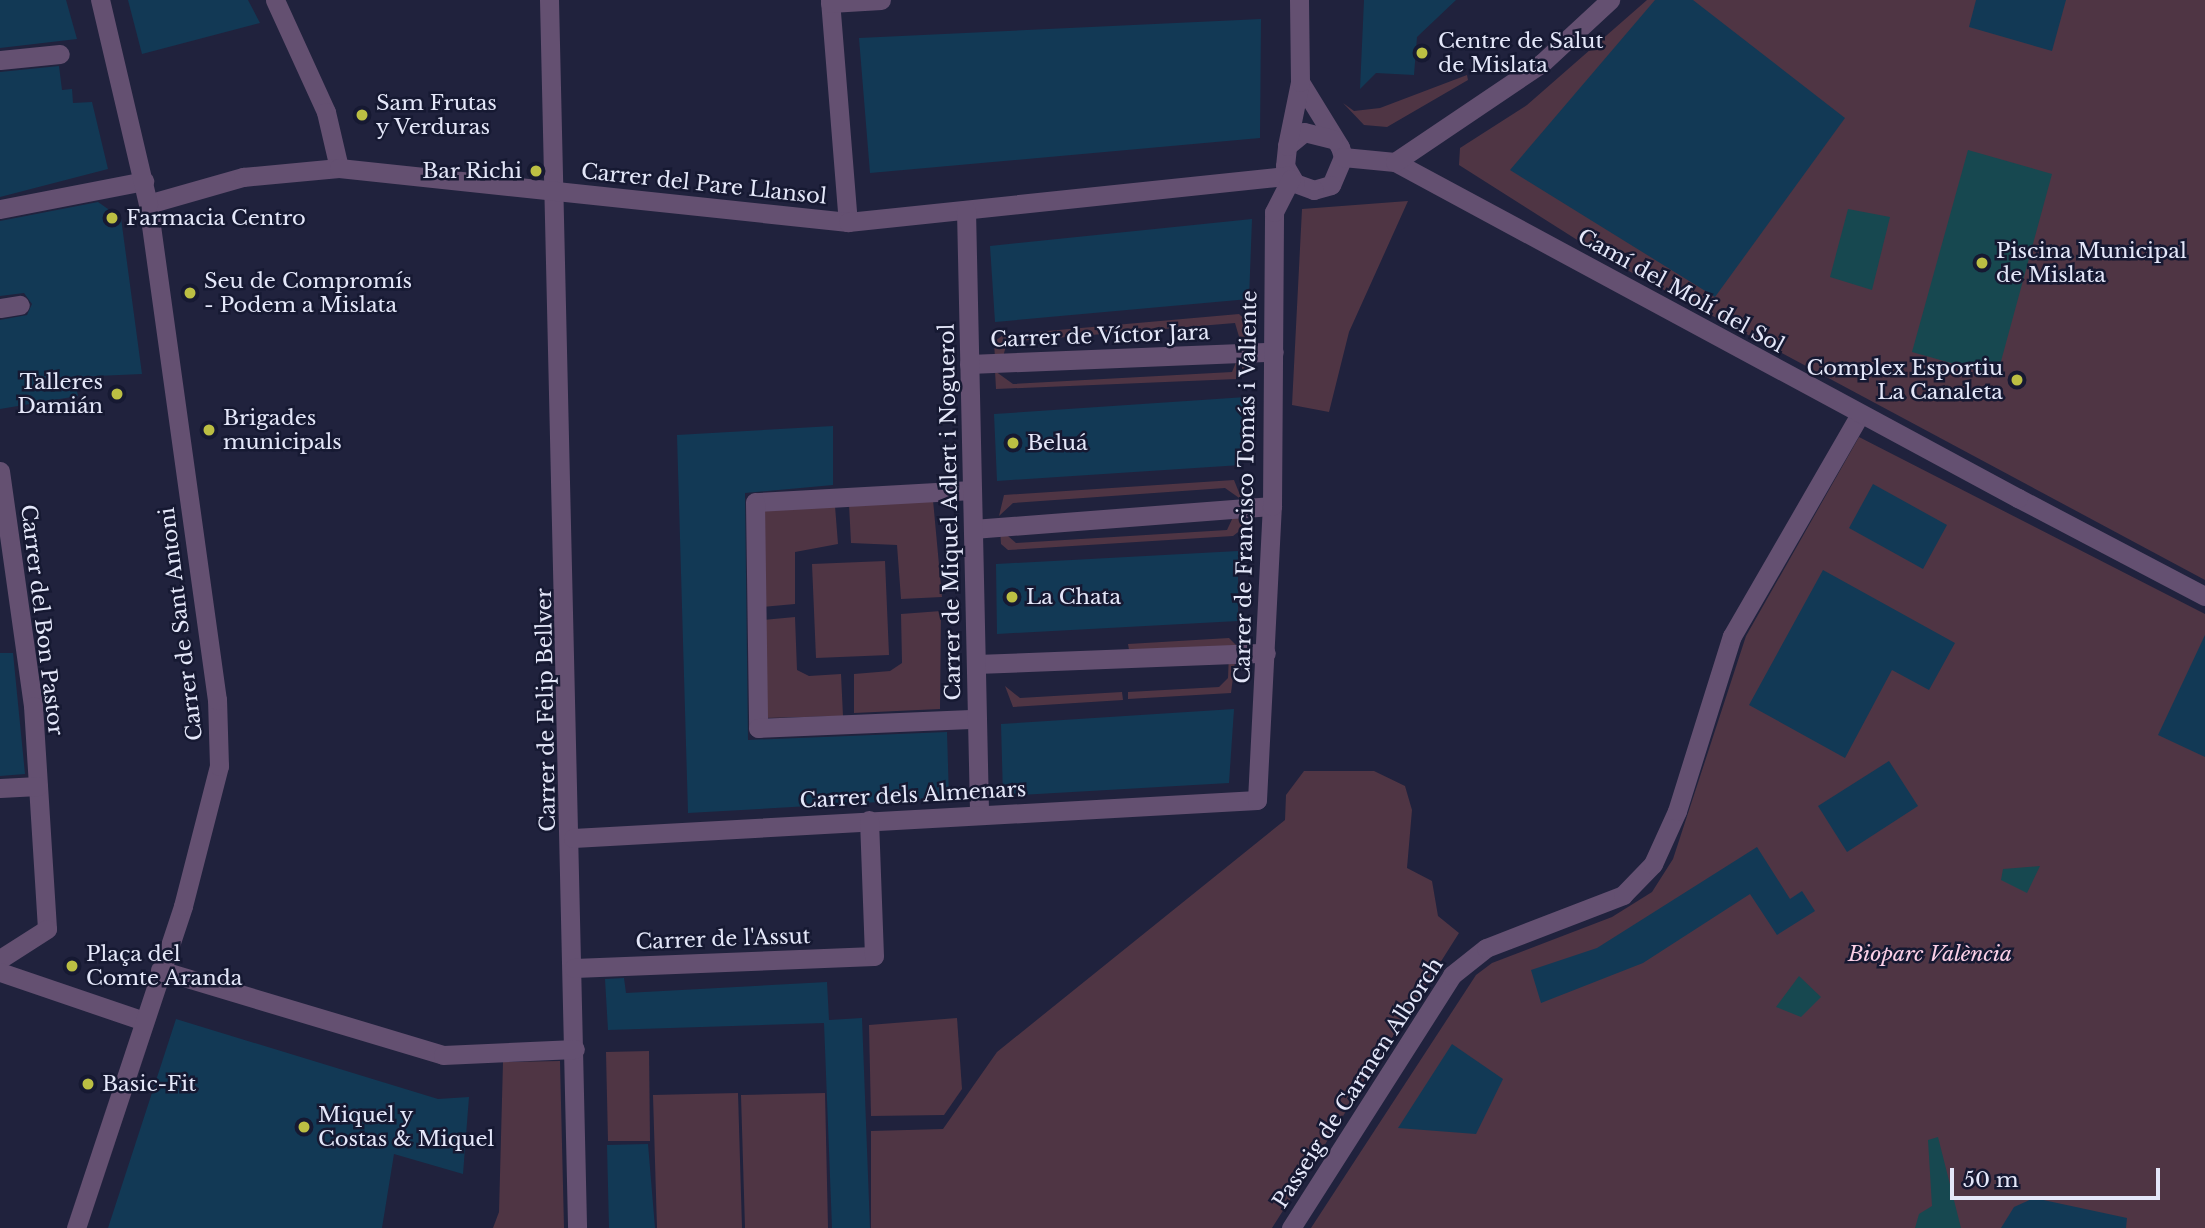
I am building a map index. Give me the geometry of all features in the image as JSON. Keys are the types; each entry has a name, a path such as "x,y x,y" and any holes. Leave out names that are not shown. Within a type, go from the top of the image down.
{"street":[{"name":"Carrer de Sant Antoni","path":"76,1228 141,1020 160,970 219,766 217,700 148,204 100,0"},
{"path":"275,0 326,112 339,168"},
{"name":"Carrer de Felip Bellver","path":"549,0 573,838 577,1228"},
{"path":"848,222 830,2 881,0"},
{"path":"1299,0 1300,82 1286,151 1289,178 1304,189 1324,188 1338,177 1343,158 1300,82"},
{"path":"1343,158 1395,162 1542,62 1610,0"},
{"path":"0,60 60,54"},
{"path":"1257,179 1304,132 1333,139"},
{"name":"Camí del Molí del Sol","path":"1395,162 1860,414 2205,596"},
{"name":"Carrer del Pare Llansol","path":"148,204 243,177 339,168 848,222 1257,179 1289,178"},
{"name":"Carrer de Francisco Tomás i Valiente","path":"1257,800 1272,506 1273,212 1289,178"},
{"path":"0,209 144,181"},
{"name":"Carrer de Miquel Adlert i Noguerol","path":"966,210 979,812"},
{"name":"Carrer de Víctor Jara","path":"969,364 1274,352"},
{"name":"Passeig de Carmen Alborch","path":"1291,1228 1452,975 1486,948 1623,894 1653,864 1677,811 1732,636 1860,414"},
{"name":"Carrer del Bon Pastor","path":"0,471 9,583 38,786 47,929 0,959"},
{"path":"972,490 755,502 758,728 977,719"},
{"path":"973,529 1272,506"},
{"path":"976,664 1266,653"},
{"path":"0,788 38,786"},
{"name":"Carrer dels Almenars","path":"573,838 979,812 1257,800"},
{"name":"Carrer de l'Assut","path":"574,968 874,956 869,820"},
{"path":"160,970 443,1055 575,1049"},
{"path":"0,972 141,1020"}],"green space":[{"name":"Complex Esportiu La Canaleta","path":"1647,0 2205,0 2205,580 1612,262 1459,165 1460,148 1527,105"},
{"path":"1467,75 1468,80 1387,127 1364,125 1343,103 1354,111 1380,108"},
{"path":"1408,201 1349,332 1329,412 1292,405 1302,209"},
{"path":"1239,314 1250,324 1249,340 1240,340 1235,323 1007,342 1003,357 995,358 994,342 1003,335"},
{"path":"1239,355 1248,355 1248,371 1237,379 996,389 995,371 1013,384 1232,372"},
{"name":"Bioparc València","path":"1859,437 2205,614 2205,1228 1311,1228 1476,975 1492,963 1612,917 1652,892 1673,859 1746,636"},
{"path":"1234,480 1242,500 1225,488 1013,503 999,516 1004,495"},
{"path":"933,500 942,597 901,599 897,545 851,543 849,504"},
{"path":"835,506 838,544 795,552 795,604 762,607 761,509"},
{"path":"1234,515 1242,515 1242,529 1233,536 1008,550 1001,544 1000,529 1016,543 1227,530"},
{"path":"885,561 889,655 816,658 812,564"},
{"path":"941,611 940,709 854,713 854,674 890,671 902,663 901,614"},
{"path":"795,617 797,670 809,676 841,674 843,716 764,718 763,620"},
{"path":"1229,638 1237,646 1231,693 1128,699 1128,692 1219,687 1228,678 1229,653 1129,650 1128,644"},
{"path":"1005,686 1020,698 1122,692 1123,700 1013,707"},
{"path":"1304,771 1374,771 1405,786 1412,810 1407,868 1432,881 1438,916 1459,933 1272,1228 871,1228 871,1131 943,1129 997,1052 1285,820 1286,795"},
{"path":"957,1018 962,1089 944,1115 871,1116 869,1025"},
{"path":"649,1051 650,1141 608,1141 606,1052"},
{"path":"560,1061 564,1228 493,1228 499,1212 503,1062"},
{"path":"738,1093 742,1228 657,1228 653,1095"},
{"path":"825,1093 828,1228 745,1228 741,1095"}],"shaded area":[{"name":"Piscina Municipal de Mislata","path":"1968,150 2052,174 1997,376 1912,352"},
{"path":"1848,209 1890,217 1872,290 1830,277"},
{"path":"2040,866 2027,893 2001,880 2003,869"},
{"path":"1799,976 1821,997 1801,1017 1776,1007"},
{"path":"1938,1137 1961,1228 1915,1228 1919,1214 1932,1206 1928,1140"}],"building":[{"path":"0,0 66,0 77,39 0,48"},
{"path":"128,0 248,0 260,23 142,54"},
{"path":"1364,0 1456,0 1417,37 1414,75 1376,73 1360,89"},
{"path":"1655,0 1693,0 1845,118 1715,297 1510,170"},
{"path":"1976,0 2066,0 2052,51 1969,27"},
{"path":"1261,19 1260,138 870,173 859,38"},
{"path":"59,66 62,90 72,89 73,103 92,102 108,169 0,197 0,72"},
{"path":"98,202 121,218 142,374 74,377 78,396 0,409 0,320 27,315 32,304 24,293 0,296 0,221"},
{"path":"1252,219 1249,299 995,322 990,246"},
{"path":"1246,397 1241,465 997,481 994,414"},
{"path":"833,426 833,485 745,493 748,740 947,732 949,798 688,813 677,435"},
{"path":"1873,484 1947,525 1923,569 1849,528"},
{"path":"1238,551 1238,621 997,634 996,564"},
{"path":"1823,570 1955,643 1929,690 1892,670 1845,758 1749,705"},
{"path":"2205,635 2205,757 2158,735"},
{"path":"0,653 13,653 25,774 0,776"},
{"path":"1234,709 1229,783 1003,796 1001,724"},
{"path":"1889,761 1918,806 1847,852 1818,806"},
{"path":"1757,847 1790,899 1802,891 1815,911 1777,935 1750,894 1643,963 1541,1003 1531,970 1597,948"},
{"path":"624,978 626,993 827,982 829,1020 862,1018 870,1228 832,1228 824,1023 608,1030 605,979"},
{"name":"Miquel y Costas & Miquel","path":"176,1019 438,1099 469,1097 463,1174 394,1154 382,1228 108,1228"},
{"path":"1452,1044 1503,1079 1476,1134 1398,1128"},
{"path":"648,1144 655,1228 609,1228 607,1145"},
{"path":"2034,1198 2127,1218 2126,1228 2001,1228 2014,1207"}],"place":[{"name":"Centre de Salut de Mislata","path":"1422,53"},
{"name":"Sam Frutas y Verduras","path":"362,115"},
{"name":"Bar Richi","path":"536,171"},
{"name":"Farmacia Centro","path":"112,218"},
{"name":"Piscina Municipal de Mislata","path":"1982,263"},
{"name":"Seu de Compromís - Podem a Mislata","path":"190,293"},
{"name":"Complex Esportiu La Canaleta","path":"2017,380"},
{"name":"Talleres Damián","path":"117,394"},
{"name":"Brigades municipals","path":"209,430"},
{"name":"Beluá","path":"1013,443"},
{"name":"La Chata","path":"1012,597"},
{"name":"Plaça del Comte Aranda","path":"72,966"},
{"name":"Basic-Fit","path":"88,1084"},
{"name":"Miquel y Costas & Miquel","path":"304,1127"}]}
